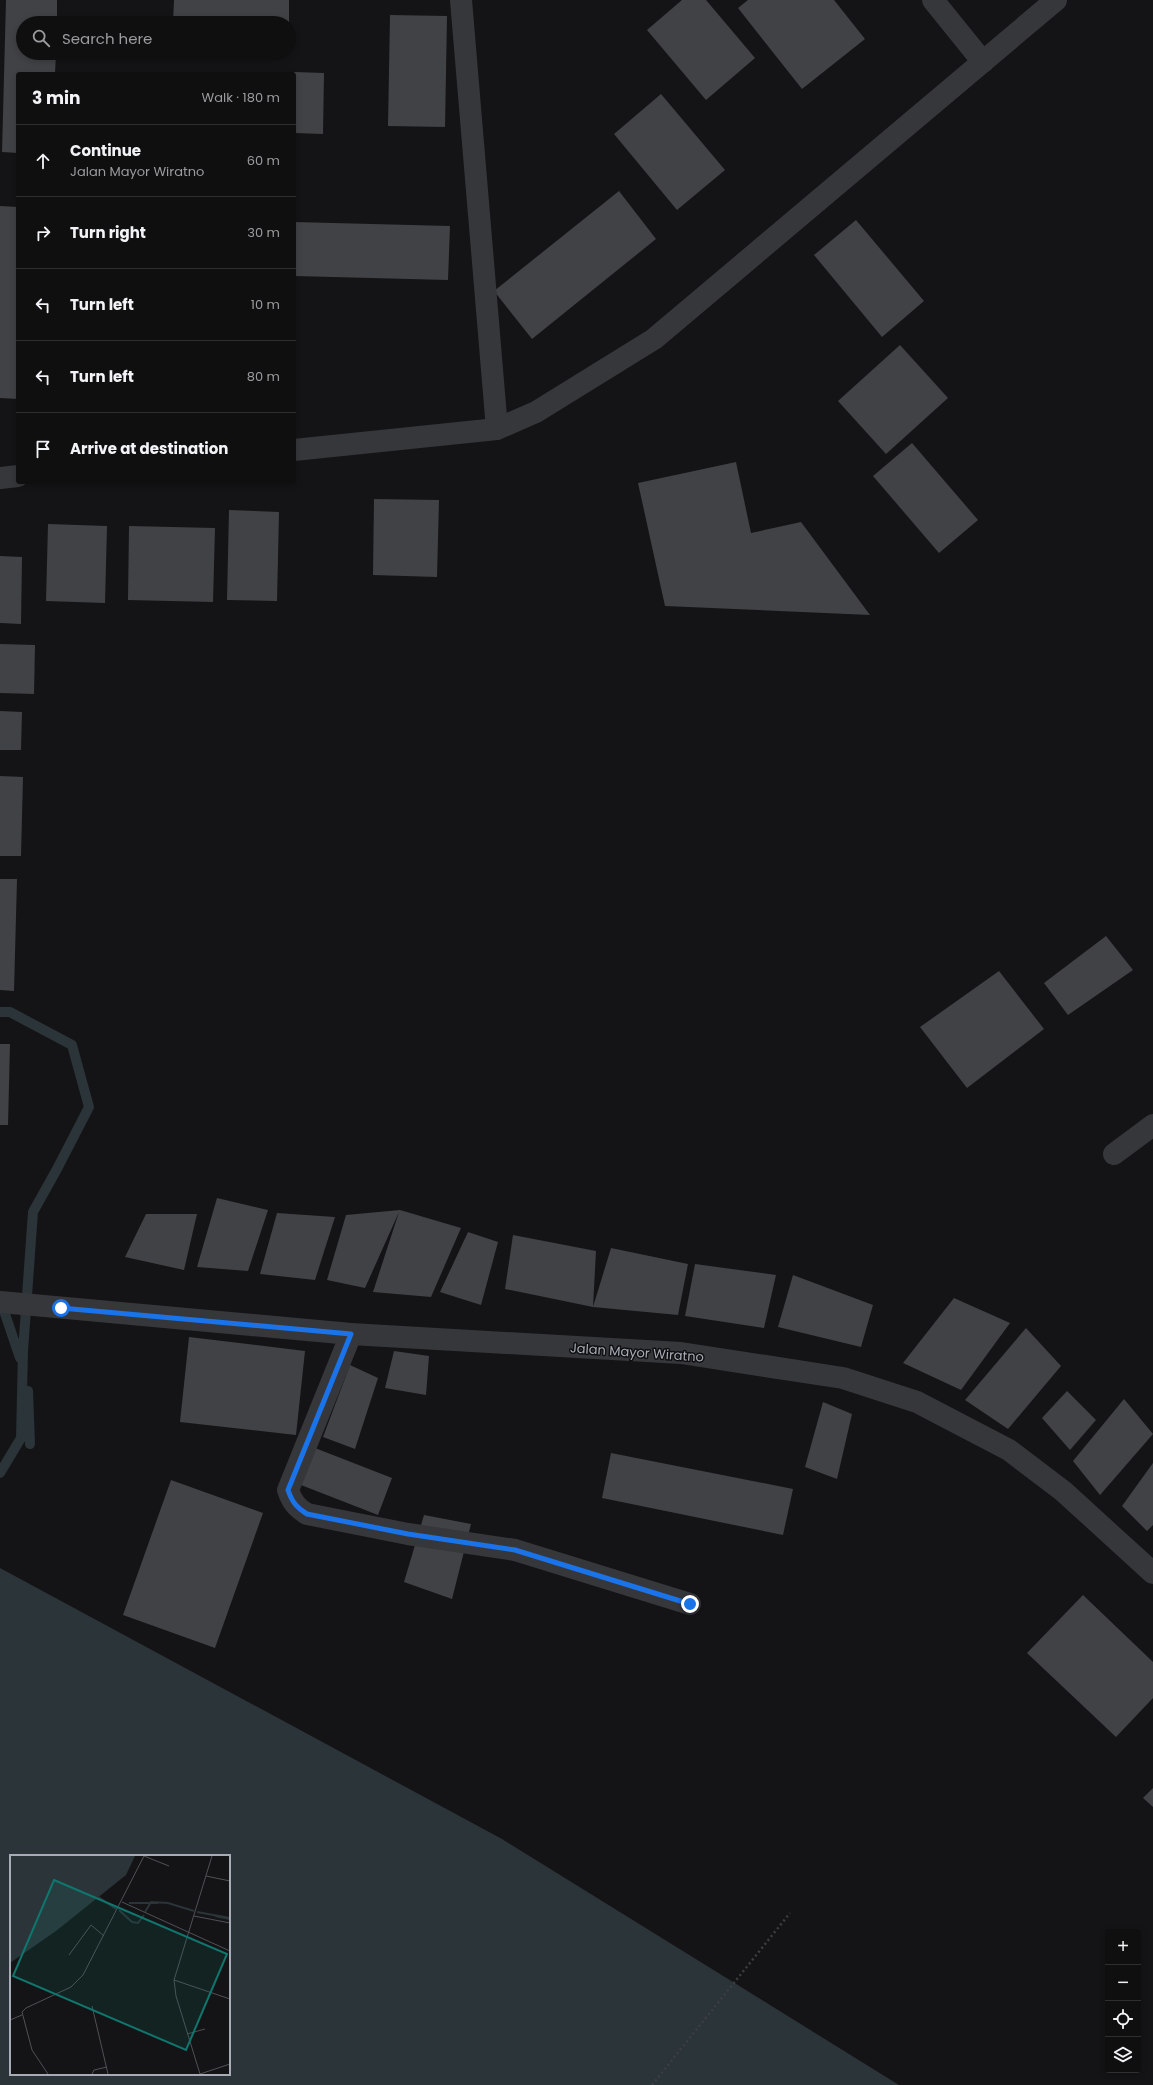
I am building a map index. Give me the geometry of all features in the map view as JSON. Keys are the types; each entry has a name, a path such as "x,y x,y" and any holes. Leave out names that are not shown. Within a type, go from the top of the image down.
{"street":[{"path":"461,0 497,429"},
{"path":"933,0 983,62"},
{"path":"296,450 497,429 536,412 654,339 1056,0"},
{"path":"0,478 16,476"},
{"path":"1114,1154 1153,1125"},
{"name":"Jalan Mayor Wiratno","path":"0,1302 351,1334 681,1353 843,1378 917,1402 1009,1450 1063,1491 1153,1573"},
{"path":"351,1334 288,1490 298,1509 307,1514 408,1534 515,1550 690,1604"}],"path":[{"path":"652,2085 790,1913"}],"shaded area":[{"path":"0,1568 502,1839 899,2085 0,2085"}],"building":[{"path":"6,0 57,0 57,16 16,16 16,60 56,60 55,72 16,72 16,153 2,152"},
{"path":"174,0 289,0 289,16 173,16"},
{"path":"682,0 706,0 755,58 706,100 647,30"},
{"path":"748,0 834,0 865,39 802,89 738,8"},
{"path":"390,15 447,16 445,127 388,126"},
{"path":"296,72 324,73 323,134 296,133"},
{"path":"661,94 725,170 677,210 614,134"},
{"path":"619,191 656,239 532,339 494,291"},
{"path":"0,206 16,207 16,399 0,398"},
{"path":"856,220 924,301 882,337 814,255"},
{"path":"296,222 450,226 448,280 296,276"},
{"path":"900,345 948,398 886,454 838,401"},
{"path":"912,443 978,520 939,553 873,476"},
{"path":"736,462 751,533 801,522 870,615 665,606 638,483"},
{"path":"374,499 439,500 437,577 373,575"},
{"path":"229,510 279,512 277,601 227,600"},
{"path":"48,524 107,526 105,603 46,601"},
{"path":"129,526 215,528 213,602 128,600"},
{"path":"0,556 22,557 21,624 0,623"},
{"path":"0,644 35,645 34,694 0,693"},
{"path":"0,711 22,712 21,750 0,750"},
{"path":"0,776 23,777 21,856 0,856"},
{"path":"0,879 17,879 14,991 0,990"},
{"path":"1106,936 1133,970 1068,1015 1044,983"},
{"path":"999,971 1044,1029 967,1088 920,1027"},
{"path":"0,1044 10,1044 8,1125 0,1125"},
{"path":"217,1198 268,1210 248,1271 197,1267"},
{"path":"400,1210 461,1228 431,1297 373,1292 399,1212 365,1288 327,1280 346,1215"},
{"path":"277,1213 335,1217 315,1280 260,1274"},
{"path":"146,1214 197,1214 184,1270 125,1257"},
{"path":"468,1232 498,1242 481,1305 440,1292"},
{"path":"513,1235 596,1251 593,1307 505,1289"},
{"path":"611,1248 688,1264 678,1315 593,1307"},
{"path":"695,1264 776,1275 764,1328 685,1316"},
{"path":"793,1275 873,1305 861,1347 778,1327"},
{"path":"954,1298 1010,1323 961,1390 903,1363"},
{"path":"1026,1328 1061,1366 1008,1429 965,1400"},
{"path":"189,1337 305,1351 296,1435 180,1422"},
{"path":"394,1351 429,1356 426,1395 385,1388"},
{"path":"350,1365 378,1378 355,1449 323,1437"},
{"path":"1067,1391 1096,1420 1070,1450 1042,1418"},
{"path":"1124,1399 1153,1434 1100,1495 1073,1461"},
{"path":"823,1402 852,1414 837,1479 805,1467"},
{"path":"315,1448 392,1478 378,1515 301,1485"},
{"path":"611,1453 793,1489 783,1535 602,1498"},
{"path":"1153,1463 1153,1525 1147,1531 1122,1506"},
{"path":"171,1480 263,1513 215,1648 123,1615"},
{"path":"424,1515 471,1524 452,1599 404,1582"},
{"path":"1083,1595 1153,1662 1153,1698 1116,1737 1027,1653"},
{"path":"1153,1788 1153,1807 1143,1798"}],"waterway":[{"path":"0,1012 10,1012 72,1045 89,1107 33,1212 23,1351 21,1438 0,1473"},
{"path":"1,1302 20,1358"},
{"path":"28,1391 30,1444"}],"route":[{"path":"61,1308 351,1334 288,1490 298,1509 307,1514 408,1534 515,1550 690,1604"}]}
